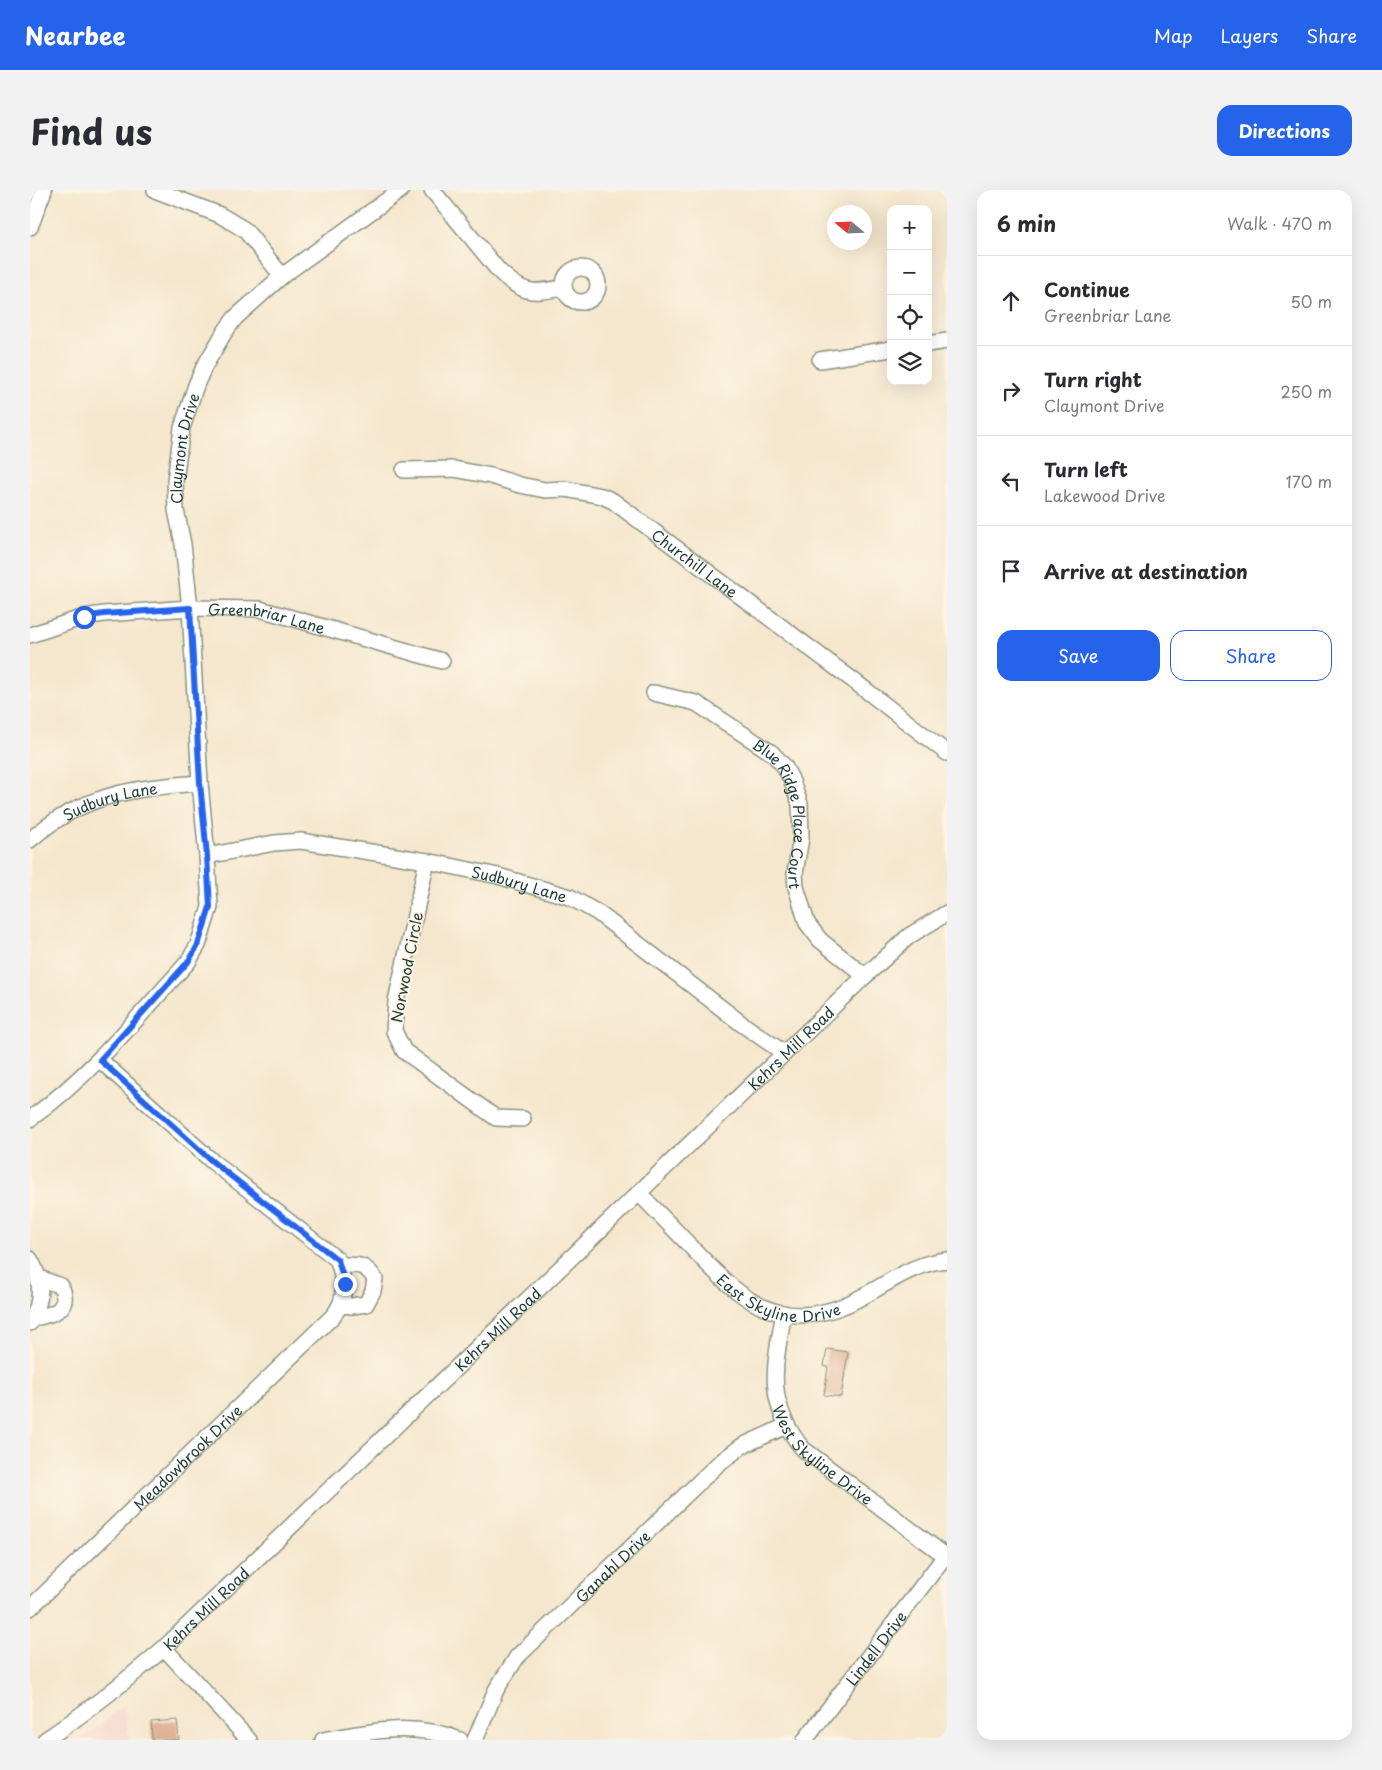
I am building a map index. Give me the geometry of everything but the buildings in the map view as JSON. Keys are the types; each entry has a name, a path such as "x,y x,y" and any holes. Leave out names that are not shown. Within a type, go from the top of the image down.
{"street":[{"path":"30,227 44,190"},
{"path":"155,190 220,215 245,230 282,276"},
{"name":"Claymont Drive","path":"30,1119 100,1060 188,962 198,945 210,907 200,783 190,608 183,544 176,510 175,481 182,428 196,385 213,349 224,333 253,301 282,276 401,190"},
{"path":"432,190 499,271 509,280 529,292 564,288"},
{"path":"932,343 947,341"},
{"path":"820,360 887,350"},
{"name":"Churchill Lane","path":"404,470 454,468 520,485 545,490 565,488 602,496 613,501 947,753"},
{"name":"Greenbriar Lane","path":"30,635 84,617 104,614 190,608 260,609 442,661"},
{"name":"Blue Ridge Place Court","path":"654,693 696,703 772,752 784,766 800,804 801,838 795,873 796,887 807,923 820,940 865,976"},
{"name":"Sudbury Lane","path":"30,840 49,824 79,806 130,791 200,783"},
{"name":"Sudbury Lane","path":"207,856 274,843 301,841 427,861 506,878 570,897 598,913 742,1024 784,1052"},
{"name":"Norwood Circle","path":"427,861 396,1001 394,1031 404,1051 496,1118 523,1119"},
{"name":"Kehrs Mill Road","path":"45,1740 103,1699 164,1648 784,1052 909,936 947,912"},
{"path":"100,1060 213,1162 338,1260 339,1266 361,1265 370,1272 375,1279 374,1291 366,1304 352,1306 341,1304"},
{"name":"East Skyline Drive","path":"639,1193 724,1282 759,1306 784,1313 814,1314 843,1306 911,1270 932,1261 947,1260"},
{"path":"30,1259 40,1282 38,1309 31,1321"},
{"name":"Meadowbrook Drive","path":"30,1608 334,1316 341,1304 345,1284 339,1266"},
{"path":"31,1321 55,1312 63,1304 64,1294 61,1286 39,1278"},
{"name":"West Skyline Drive","path":"784,1313 776,1368 776,1389 778,1406 786,1426 803,1449 946,1557"},
{"name":"Ganahl Drive","path":"475,1740 496,1690 517,1657 718,1464 742,1446 786,1426"},
{"name":"Lindell Drive","path":"806,1740 946,1557"},
{"path":"164,1648 249,1740"},
{"path":"323,1740 367,1732 407,1729 427,1731 460,1740"}],"shaded area":[{"path":"124,1705 129,1740 79,1740 84,1737"}],"route":[{"path":"84,617 190,608 200,783 210,907 198,945 188,962 100,1060 213,1162 338,1260 345,1284"}]}
